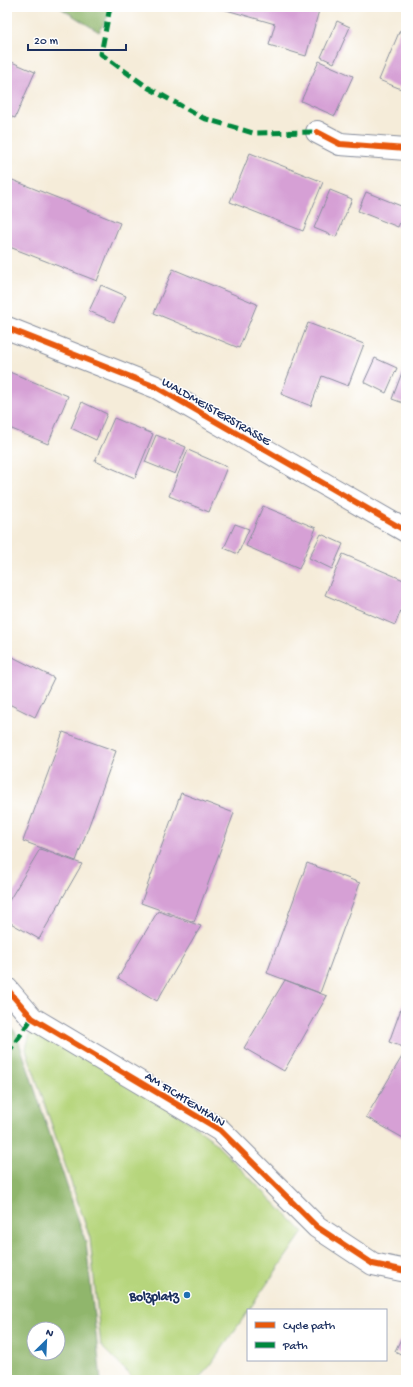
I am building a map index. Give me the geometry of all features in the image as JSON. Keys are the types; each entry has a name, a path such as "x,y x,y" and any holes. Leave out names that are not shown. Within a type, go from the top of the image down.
{"street":[{"path":"317,132 340,144 406,150"},
{"name":"WALDMEISTERSTRASSE","path":"7,328 156,387 406,531"},
{"name":"AM FICHTENHAIN","path":"7,989 32,1018 220,1130 317,1227 374,1264 406,1271"}],"green space":[{"path":"59,7 113,7 99,32"},
{"path":"7,1023 16,1033 86,1243 101,1380 7,1380"},
{"path":"32,1026 161,1101 211,1139 303,1232 250,1309 247,1309 247,1313 210,1366 197,1380 135,1380 101,1346 90,1238 26,1049"}],"building":[{"path":"216,7 320,7 306,56 269,45 275,24"},
{"path":"337,21 350,27 334,63 321,57"},
{"path":"400,30 406,33 406,91 379,80"},
{"path":"7,60 35,72 15,118 7,115"},
{"path":"319,61 353,76 335,116 301,101"},
{"path":"250,153 323,182 303,231 230,202"},
{"path":"10,179 120,223 97,281 7,246 7,187"},
{"path":"330,190 352,199 336,237 314,228"},
{"path":"366,192 406,208 398,227 358,211"},
{"path":"173,269 257,304 239,348 154,313"},
{"path":"101,285 126,296 114,322 89,311"},
{"path":"308,323 364,344 348,386 322,376 311,406 281,394"},
{"path":"375,358 397,368 386,393 364,382"},
{"path":"406,362 406,404 392,399"},
{"path":"7,371 68,396 48,444 7,427"},
{"path":"82,402 107,414 96,440 71,428"},
{"path":"114,418 153,434 135,478 95,461"},
{"path":"156,435 186,447 175,474 145,462"},
{"path":"188,450 227,467 209,512 169,496"},
{"path":"263,506 316,528 299,569 246,546"},
{"path":"235,524 249,529 238,554 224,548"},
{"path":"321,534 343,544 332,569 309,558"},
{"path":"343,554 406,581 406,598 395,625 325,595"},
{"path":"7,654 54,678 35,717 7,703"},
{"path":"63,732 116,751 76,861 23,841"},
{"path":"181,793 234,813 194,922 141,903"},
{"path":"40,849 82,864 39,939 7,921 7,904"},
{"path":"307,863 360,883 320,993 267,973"},
{"path":"158,911 201,926 157,1001 118,978"},
{"path":"285,980 327,996 284,1071 244,1048"},
{"path":"406,995 406,1048 389,1042"},
{"path":"406,1050 406,1138 405,1139 366,1117"},
{"path":"406,1329 406,1357 395,1351"}],"marked path":[{"path":"110,7 101,54 147,87 203,118 253,133 317,132"},
{"path":"7,1054 32,1018"}],"cycle path":[{"path":"317,132 340,144 406,149"},
{"path":"7,328 156,387 406,531"},
{"path":"7,989 32,1018 220,1130 317,1227 373,1264 406,1271"}],"place":[{"name":"Bolzplatz","path":"187,1295"}]}
